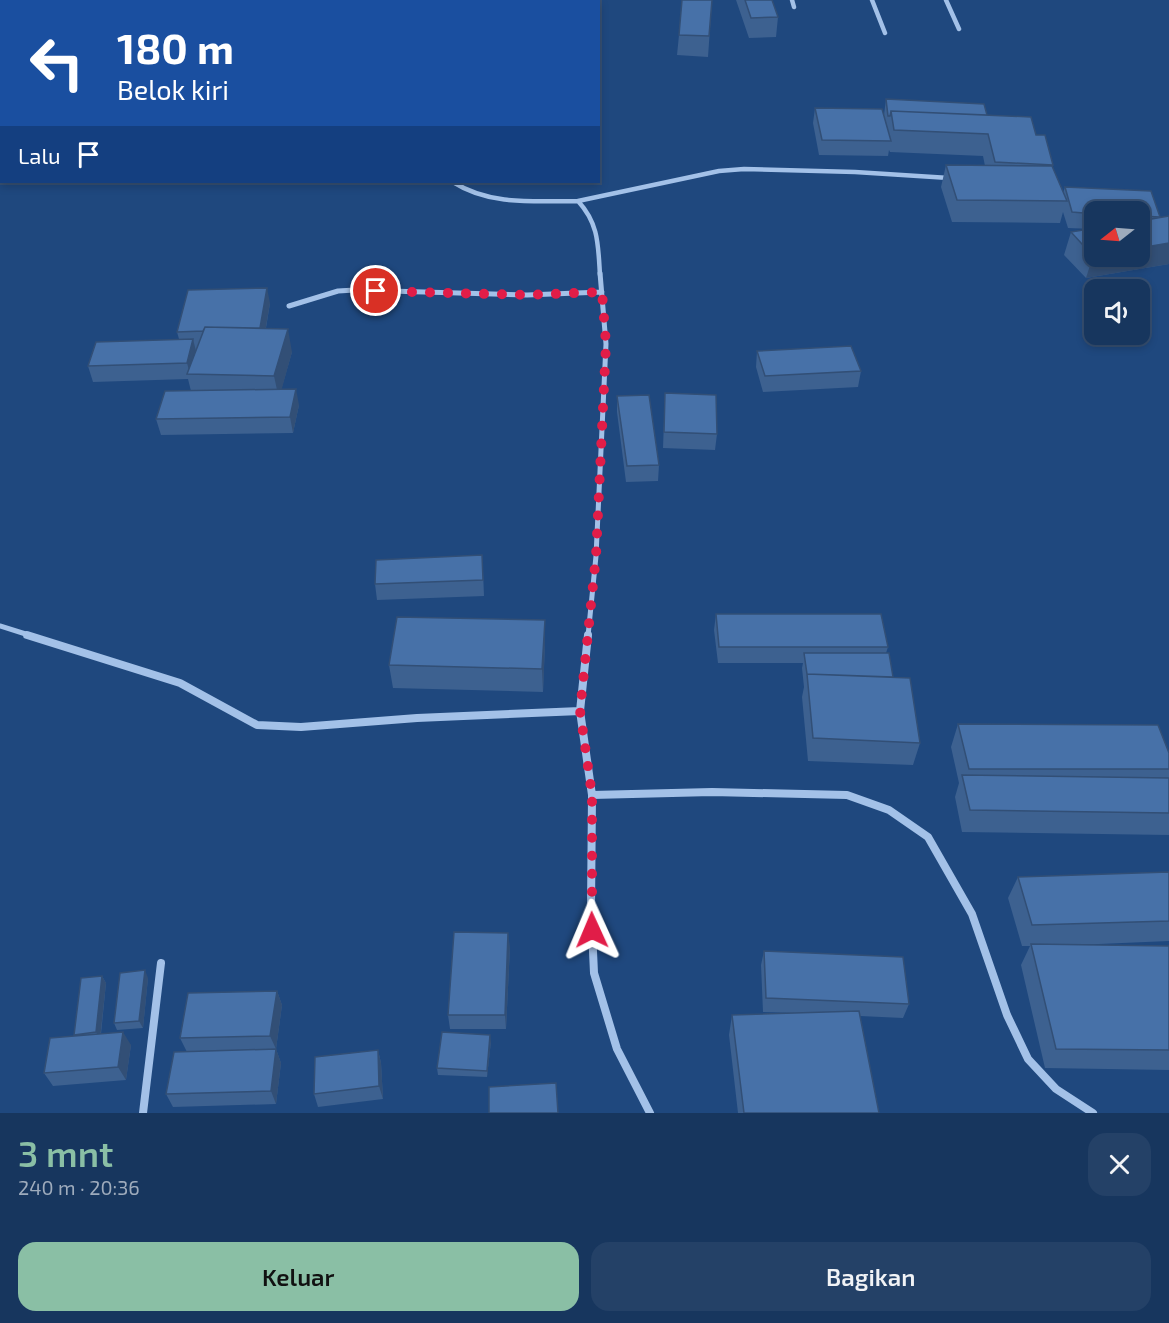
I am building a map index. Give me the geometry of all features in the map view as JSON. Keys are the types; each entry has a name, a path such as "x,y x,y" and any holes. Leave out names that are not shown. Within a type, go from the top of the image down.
{"street":[{"path":"792,0 794,8"},
{"path":"872,0 885,33"},
{"path":"946,0 959,29"},
{"path":"454,183 466,191 490,198 578,201 719,171 744,169 855,172 957,179"},
{"path":"578,201 590,214 597,236 606,344 597,544 580,711 592,795 591,908 594,973 617,1049 650,1113"},
{"path":"289,306 328,294 355,290 527,295 602,292"},
{"path":"0,626 180,683 257,725 301,727 417,718 580,711"},
{"path":"592,795 712,792 847,795 889,810 928,837 972,914 1007,1015 1028,1059 1056,1089 1093,1113"},
{"path":"143,1113 161,963"}],"building":[{"path":"682,0 712,0 709,36 679,35"},
{"path":"745,0 772,0 778,17 751,18"},
{"path":"886,99 984,104 987,115 891,111 888,116"},
{"path":"815,108 882,109 891,141 822,140"},
{"path":"891,111 1031,117 1036,135 1045,135 1053,165 995,162 988,134 894,130"},
{"path":"946,165 1052,166 1067,201 957,200"},
{"path":"1065,187 1151,191 1160,217 1150,216 1150,201 1084,201 1084,213 1072,212"},
{"path":"1169,216 1169,243 1150,246 1150,219"},
{"path":"1084,230 1084,246 1071,232"},
{"path":"267,288 260,328 205,327 203,331 177,332 188,290"},
{"path":"205,327 288,329 274,376 187,374"},
{"path":"193,339 187,363 88,366 96,342"},
{"path":"851,346 861,371 765,376 757,351"},
{"path":"296,389 290,417 156,419 165,391"},
{"path":"665,393 716,395 717,434 664,432"},
{"path":"649,395 659,465 627,466 617,396"},
{"path":"482,555 483,580 375,584 376,560"},
{"path":"716,614 881,614 888,647 719,647"},
{"path":"397,617 545,620 542,669 389,665"},
{"path":"804,653 889,653 893,677 807,674"},
{"path":"807,674 910,678 920,743 813,738"},
{"path":"958,724 1158,725 1169,753 1169,769 969,769"},
{"path":"962,775 1169,778 1169,813 970,810"},
{"path":"1169,872 1169,921 1032,925 1018,877"},
{"path":"454,932 508,933 505,1015 448,1015"},
{"path":"1031,944 1169,946 1169,1050 1056,1049"},
{"path":"764,951 903,957 909,1004 766,998"},
{"path":"145,970 139,1021 114,1023 120,973"},
{"path":"102,976 96,1032 74,1035 81,978"},
{"path":"277,991 270,1036 180,1038 188,993"},
{"path":"859,1011 879,1113 744,1113 732,1015"},
{"path":"123,1032 118,1067 44,1073 50,1038"},
{"path":"442,1032 490,1035 487,1071 437,1068"},
{"path":"276,1049 271,1091 166,1094 174,1052"},
{"path":"378,1050 379,1086 314,1094 315,1057"},
{"path":"556,1083 558,1113 489,1113 489,1087"}],"route":[{"path":"376,291 527,295 602,292 606,344 604,411 596,556 580,711 592,795 592,930"}]}
